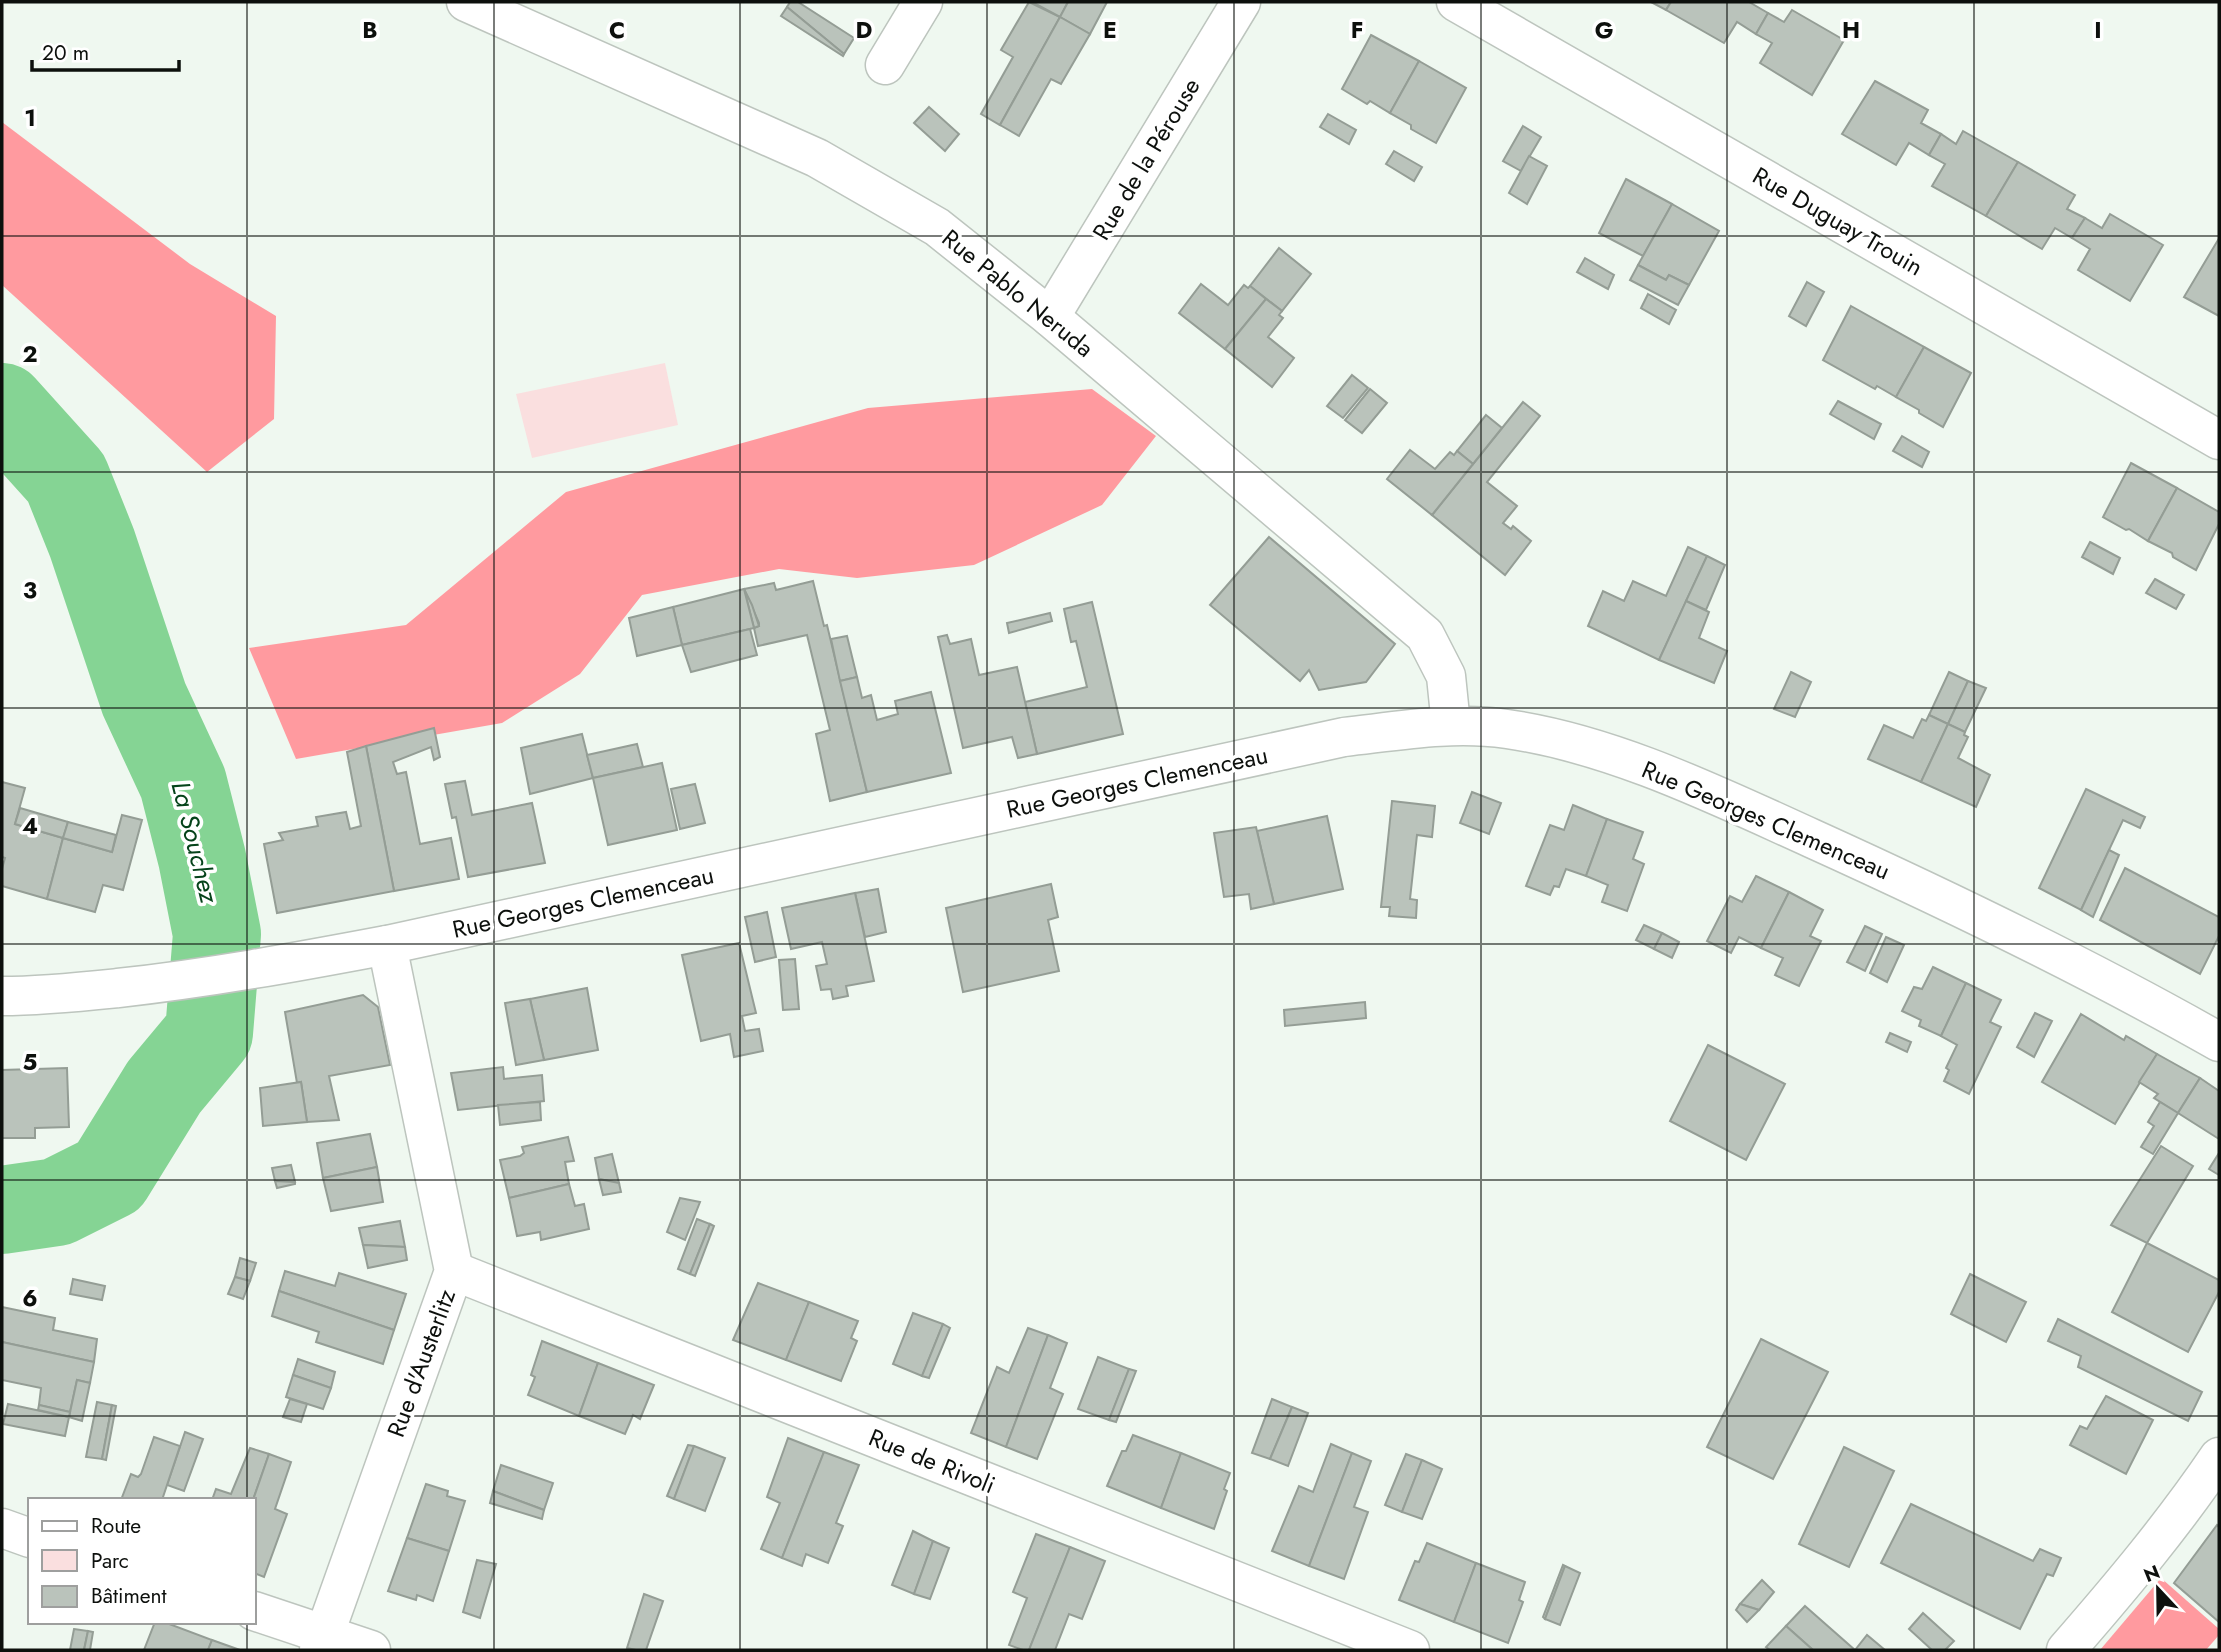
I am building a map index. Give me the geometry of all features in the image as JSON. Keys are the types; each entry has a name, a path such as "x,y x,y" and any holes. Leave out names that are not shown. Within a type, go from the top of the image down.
{"street":[{"name":"Rue Pablo Neruda","path":"466,2 817,158 937,227 1051,317 1425,635 1446,676 1451,725"},
{"path":"885,65 923,2"},
{"name":"Rue de la Pérouse","path":"1051,317 1241,2"},
{"name":"Rue Duguay Trouin","path":"1456,2 2219,440"},
{"name":"Rue Georges Clemenceau","path":"2,996 39,996 158,983 264,968 387,945 1344,737 1451,725 1507,729 1570,742 1685,781 1928,891 2138,996 2219,1042"},
{"name":"Rue d'Austerlitz","path":"322,1642 454,1272 387,945"},
{"name":"Rue de Rivoli","path":"454,1272 1410,1650"},
{"path":"2066,1650 2196,1491 2219,1457"},
{"path":"2,1528 28,1537"},
{"path":"256,1612 322,1642 371,1650"}],"green space":[{"path":"665,363 678,425 532,458 516,394"}],"shaded area":[{"path":"2,122 190,264 276,316 274,419 207,472 2,285"},
{"path":"1092,389 1156,436 1102,505 974,565 857,578 779,569 642,595 580,674 502,723 296,759 249,648 406,625 566,492 868,408"},
{"path":"2161,1578 2219,1629 2219,1635 2206,1650 2100,1650"}],"building":[{"path":"790,2 798,2 854,38 844,54 787,7"},
{"path":"1029,2 1060,17 1000,125 981,114 1013,57 1001,50"},
{"path":"1032,2 1068,2 1060,17"},
{"path":"1068,2 1107,2 1090,34 1060,17"},
{"path":"1651,2 1671,2 1666,10"},
{"path":"1671,2 1749,2 1768,13 1756,34 1737,22 1724,43 1666,10"},
{"path":"787,7 844,54 843,56 781,16"},
{"path":"1792,10 1844,40 1812,95 1760,63 1772,43 1756,34 1768,13 1784,22"},
{"path":"1060,17 1090,34 1061,84 1051,79 1019,136 1000,125"},
{"path":"1371,35 1419,61 1390,113 1370,101 1367,104 1342,89"},
{"path":"1419,61 1466,88 1436,143 1390,113"},
{"path":"1875,81 1928,110 1921,123 1941,134 1929,155 1909,143 1896,165 1842,134"},
{"path":"929,107 959,134 945,151 914,123"},
{"path":"1328,114 1356,130 1349,144 1320,127"},
{"path":"1523,126 1541,137 1521,171 1503,161"},
{"path":"1963,131 2018,162 1986,216 1932,186 1945,164 1929,155 1941,134 1956,144"},
{"path":"1394,151 1422,167 1414,181 1386,164"},
{"path":"1529,156 1547,166 1527,204 1509,193"},
{"path":"2018,162 2075,195 2067,209 2085,218 2072,238 2055,228 2042,249 1986,216"},
{"path":"1626,179 1672,204 1643,256 1599,233"},
{"path":"1672,204 1719,231 1689,285 1669,275 1666,280 1638,265"},
{"path":"2110,214 2163,245 2130,301 2078,270 2090,249 2072,238 2085,218 2102,228"},
{"path":"2219,241 2219,316 2184,297"},
{"path":"1279,248 1311,274 1282,311 1250,286"},
{"path":"1585,258 1614,275 1608,289 1577,272"},
{"path":"1638,265 1666,280 1669,275 1689,285 1678,305 1630,280"},
{"path":"1807,282 1824,292 1806,326 1789,316"},
{"path":"1201,284 1228,305 1244,285 1248,288 1250,286 1266,299 1225,349 1179,313"},
{"path":"1648,294 1676,310 1669,324 1641,308"},
{"path":"1266,299 1282,311 1279,315 1283,318 1268,337 1294,358 1272,387 1225,349"},
{"path":"1851,306 1924,347 1896,397 1877,386 1875,389 1823,360"},
{"path":"1924,347 1971,373 1943,427 1896,397"},
{"path":"1352,375 1368,388 1343,418 1327,406"},
{"path":"1370,389 1387,403 1362,433 1345,420"},
{"path":"1838,401 1881,424 1874,439 1830,414"},
{"path":"1523,402 1540,416 1487,482 1517,506 1503,523 1511,529 1513,526 1531,541 1505,575 1432,515"},
{"path":"1486,415 1502,428 1473,464 1457,451"},
{"path":"1902,436 1929,452 1922,467 1893,451"},
{"path":"1410,450 1435,469 1450,452 1454,455 1457,451 1473,464 1432,515 1387,479"},
{"path":"2131,463 2177,488 2148,541 2103,517"},
{"path":"2177,488 2219,512 2219,524 2196,570 2173,557 2172,553 2148,541"},
{"path":"1269,537 1395,644 1366,682 1319,690 1309,670 1300,681 1210,605"},
{"path":"2090,542 2120,558 2113,574 2082,557"},
{"path":"1688,547 1707,556 1659,660 1588,626 1603,591 1624,601 1633,581 1666,596"},
{"path":"1707,556 1725,565 1706,610 1686,601"},
{"path":"2155,579 2184,595 2176,609 2146,593"},
{"path":"813,581 824,626 827,625 867,792 830,801 816,734 830,730 807,635 758,646 754,628 759,626 759,623 744,589 774,583 776,590"},
{"path":"744,589 759,626 754,628"},
{"path":"744,589 754,628 682,645 673,607"},
{"path":"1686,601 1709,612 1699,638 1727,651 1714,683 1659,660"},
{"path":"1092,602 1123,734 1037,754 1025,702 1087,687 1076,641 1071,642 1064,609"},
{"path":"673,607 682,645 637,656 629,618"},
{"path":"1050,613 1052,621 1009,633 1007,623"},
{"path":"750,629 757,655 691,672 682,645"},
{"path":"947,635 950,644 971,639 979,675 1017,667 1037,754 1018,758 1012,737 963,748 938,637"},
{"path":"847,636 857,677 840,681 831,639"},
{"path":"1791,672 1811,682 1795,717 1774,709"},
{"path":"1949,672 1968,681 1948,724 1929,715"},
{"path":"857,677 862,698 871,695 877,720 898,714 895,701 931,692 951,773 867,792 840,681"},
{"path":"1968,681 1986,688 1965,732 1948,724"},
{"path":"1929,715 1948,724 1921,782 1868,759 1884,725 1913,738 1922,719 1926,721"},
{"path":"1948,724 1965,732 1964,735 1968,737 1958,758 1990,775 1976,807 1921,782"},
{"path":"434,728 440,757 434,760 431,747 393,762 397,774 406,772 420,844 451,838 459,879 394,891 366,746"},
{"path":"582,734 593,778 530,794 521,748"},
{"path":"637,744 643,767 593,778 587,755"},
{"path":"366,746 394,891 277,913 264,844 283,840 279,833 318,826 316,817 346,812 350,829 361,826 347,752"},
{"path":"662,763 677,830 608,845 593,778"},
{"path":"465,781 472,815 532,803 545,863 468,877 456,817 452,818 445,784"},
{"path":"2,782 25,788 15,824 63,838 47,899 2,886 5,858 2,857"},
{"path":"695,784 705,823 680,829 671,789"},
{"path":"2086,789 2145,817 2140,828 2123,820 2081,910 2039,888"},
{"path":"1472,792 1501,803 1489,834 1460,823"},
{"path":"1392,801 1435,806 1432,837 1417,835 1410,899 1417,900 1416,918 1389,916 1390,907 1381,907"},
{"path":"1573,805 1607,819 1586,876 1566,869 1559,887 1554,886 1550,895 1526,886 1550,825 1564,830"},
{"path":"20,808 68,822 63,838 15,824"},
{"path":"122,815 142,820 123,890 103,885 95,912 47,899 63,838 112,852"},
{"path":"1327,816 1343,889 1274,904 1257,831"},
{"path":"1607,819 1643,832 1633,859 1644,864 1627,911 1602,902 1608,885 1586,876"},
{"path":"68,822 116,835 112,852 63,838"},
{"path":"1256,827 1274,904 1251,909 1249,894 1224,897 1214,833"},
{"path":"2109,850 2119,855 2093,917 2081,910"},
{"path":"2125,868 2219,917 2219,936 2200,974 2100,920"},
{"path":"1756,876 1789,892 1761,948 1739,937 1731,953 1707,941 1730,896 1742,902"},
{"path":"1051,884 1058,917 1048,920 1059,971 963,992 946,908"},
{"path":"878,889 886,932 865,937 855,893"},
{"path":"1789,892 1823,910 1810,936 1821,941 1799,986 1775,975 1783,958 1761,948"},
{"path":"855,893 874,981 846,986 848,996 833,999 831,989 821,990 816,966 827,964 822,942 791,949 782,908"},
{"path":"767,912 776,957 755,962 745,917"},
{"path":"1644,925 1662,933 1654,949 1636,940"},
{"path":"1865,926 1882,934 1865,971 1847,962"},
{"path":"1662,933 1679,942 1672,958 1654,949"},
{"path":"1886,937 1904,945 1887,982 1870,973"},
{"path":"739,943 756,1013 742,1016 745,1031 759,1029 763,1051 734,1057 730,1034 701,1041 682,955"},
{"path":"795,959 799,1009 783,1010 779,960"},
{"path":"1933,967 1966,983 1941,1036 1919,1026 1921,1020 1902,1011 1914,987 1922,989"},
{"path":"1966,983 2001,1000 1990,1022 2001,1027 1969,1094 1944,1081 1949,1070 1946,1068 1957,1045 1941,1036"},
{"path":"587,988 598,1050 544,1060 530,999"},
{"path":"363,995 378,1007 390,1065 329,1076 339,1120 307,1122 301,1082 297,1083 285,1012"},
{"path":"530,999 544,1060 516,1065 505,1003"},
{"path":"1365,1002 1366,1018 1285,1026 1284,1010"},
{"path":"2035,1013 2052,1021 2034,1057 2017,1047"},
{"path":"2081,1014 2124,1040 2126,1036 2157,1054 2115,1124 2042,1082"},
{"path":"1890,1033 1911,1042 1907,1052 1886,1042"},
{"path":"1708,1045 1785,1084 1746,1160 1670,1121"},
{"path":"2157,1054 2200,1078 2178,1113 2154,1098 2158,1094 2139,1082"},
{"path":"503,1067 504,1079 542,1075 544,1101 458,1110 451,1073"},
{"path":"67,1068 69,1127 35,1128 35,1138 2,1138 2,1070"},
{"path":"2200,1078 2219,1091 2219,1139 2178,1113"},
{"path":"301,1082 307,1122 263,1126 260,1088"},
{"path":"540,1102 541,1120 500,1125 498,1105"},
{"path":"2160,1102 2178,1113 2153,1154 2141,1147 2154,1126 2148,1122"},
{"path":"370,1134 377,1167 323,1178 317,1143"},
{"path":"568,1137 574,1161 565,1162 569,1184 509,1198 500,1160 520,1156 524,1153 522,1147"},
{"path":"2161,1146 2193,1166 2147,1243 2111,1225"},
{"path":"2219,1153 2219,1175 2209,1169"},
{"path":"612,1154 619,1183 599,1179 595,1158"},
{"path":"291,1165 295,1182 275,1181 272,1168"},
{"path":"377,1167 383,1202 331,1211 323,1178"},
{"path":"599,1179 619,1183 621,1192 603,1195"},
{"path":"275,1181 295,1182 295,1184 277,1188"},
{"path":"569,1184 575,1206 584,1204 589,1229 541,1240 540,1232 517,1236 509,1198"},
{"path":"680,1198 700,1202 685,1240 667,1232"},
{"path":"697,1219 710,1224 690,1274 678,1269"},
{"path":"400,1221 405,1247 363,1245 359,1228"},
{"path":"710,1224 714,1226 695,1276 690,1274"},
{"path":"2147,1243 2219,1280 2219,1292 2188,1352 2112,1312"},
{"path":"363,1245 405,1247 407,1260 368,1268"},
{"path":"240,1258 256,1263 250,1281 235,1277"},
{"path":"285,1271 335,1286 339,1273 406,1294 394,1330 279,1291"},
{"path":"1970,1274 2026,1302 2006,1342 1951,1314"},
{"path":"235,1277 250,1281 243,1299 228,1294"},
{"path":"73,1279 105,1286 102,1300 70,1294"},
{"path":"758,1283 809,1302 786,1360 733,1340"},
{"path":"279,1291 394,1330 383,1364 316,1342 319,1332 272,1316"},
{"path":"809,1302 858,1321 851,1338 857,1341 841,1381 786,1360"},
{"path":"2,1307 55,1318 53,1330 97,1339 94,1362 2,1342"},
{"path":"913,1313 943,1324 922,1376 893,1364"},
{"path":"2058,1319 2202,1392 2188,1421 2078,1367 2081,1356 2048,1341"},
{"path":"943,1324 950,1328 929,1378 922,1376"},
{"path":"1028,1328 1048,1335 1006,1447 971,1433 997,1367 1009,1373"},
{"path":"1048,1335 1067,1343 1050,1388 1063,1394 1037,1459 1006,1447"},
{"path":"1761,1339 1828,1372 1773,1479 1707,1447"},
{"path":"542,1341 598,1363 579,1416 528,1395 535,1377 531,1375"},
{"path":"2,1342 94,1362 90,1383 77,1380 70,1412 39,1405 41,1388 2,1380"},
{"path":"1098,1357 1129,1369 1109,1420 1078,1409"},
{"path":"298,1359 335,1372 331,1388 293,1375"},
{"path":"598,1363 654,1385 640,1419 633,1415 625,1434 579,1416"},
{"path":"1129,1369 1136,1371 1116,1422 1109,1420"},
{"path":"293,1375 331,1388 323,1409 286,1397"},
{"path":"77,1380 90,1383 82,1421 69,1417"},
{"path":"2106,1396 2153,1420 2126,1474 2070,1445 2080,1426 2087,1429"},
{"path":"290,1399 307,1404 301,1422 283,1417"},
{"path":"1272,1399 1292,1407 1270,1459 1252,1453"},
{"path":"97,1402 112,1405 102,1459 86,1457"},
{"path":"8,1404 69,1417 65,1436 3,1424"},
{"path":"39,1405 70,1412 69,1417 38,1410"},
{"path":"112,1405 116,1406 106,1460 102,1459"},
{"path":"1292,1407 1308,1413 1288,1466 1270,1459"},
{"path":"185,1432 203,1439 184,1491 167,1485"},
{"path":"1133,1435 1181,1453 1161,1508 1107,1486 1122,1451 1126,1451"},
{"path":"154,1437 180,1446 163,1498 122,1498 131,1474 138,1477"},
{"path":"788,1438 824,1452 782,1558 761,1549 780,1503 767,1497"},
{"path":"1331,1444 1352,1453 1309,1566 1272,1551 1299,1486 1313,1492"},
{"path":"688,1445 694,1446 674,1499 667,1496"},
{"path":"694,1446 725,1458 705,1511 674,1499"},
{"path":"1844,1447 1894,1471 1849,1567 1799,1544"},
{"path":"250,1448 269,1454 254,1498 213,1498 216,1489 231,1494"},
{"path":"824,1452 859,1465 836,1523 843,1526 828,1563 806,1554 802,1566 782,1558"},
{"path":"1181,1453 1230,1473 1214,1529 1161,1508"},
{"path":"1352,1453 1371,1461 1354,1507 1368,1512 1344,1579 1309,1566"},
{"path":"269,1454 291,1462 275,1509 287,1514 264,1577 256,1574 256,1498 254,1498"},
{"path":"1406,1454 1422,1460 1402,1512 1385,1505"},
{"path":"1422,1460 1442,1469 1422,1519 1402,1512"},
{"path":"501,1465 553,1483 544,1510 493,1491"},
{"path":"426,1484 448,1491 447,1496 465,1501 449,1551 407,1538"},
{"path":"493,1491 544,1510 542,1519 490,1503"},
{"path":"1911,1504 2033,1561 2040,1549 2061,1558 2053,1576 2047,1574 2020,1629 1881,1563"},
{"path":"2217,1525 2219,1527 2219,1622 2174,1583"},
{"path":"913,1531 933,1541 914,1594 892,1585"},
{"path":"1036,1534 1070,1547 1029,1650 1023,1650 1009,1645 1027,1598 1013,1592"},
{"path":"407,1538 449,1551 433,1601 417,1595 416,1600 388,1591"},
{"path":"933,1541 949,1548 930,1599 914,1594"},
{"path":"1427,1543 1476,1563 1454,1622 1399,1600 1415,1561 1419,1562"},
{"path":"1070,1547 1105,1561 1082,1619 1069,1614 1055,1650 1029,1650"},
{"path":"477,1560 496,1564 480,1618 463,1612"},
{"path":"1476,1563 1525,1582 1519,1600 1523,1602 1508,1643 1454,1622"},
{"path":"1563,1565 1565,1566 1545,1619 1543,1617"},
{"path":"1565,1566 1580,1573 1560,1625 1545,1619"},
{"path":"1762,1580 1774,1592 1759,1610 1740,1604"},
{"path":"644,1594 663,1601 646,1650 627,1648"},
{"path":"1740,1604 1759,1610 1747,1622 1736,1610"},
{"path":"1805,1606 1855,1650 1813,1650 1786,1626"},
{"path":"1923,1613 1954,1641 1945,1650 1932,1650 1909,1629"},
{"path":"154,1624 169,1624 212,1640 208,1650 144,1650"},
{"path":"1786,1626 1813,1650 1770,1650 1766,1647"},
{"path":"74,1629 88,1631 84,1650 70,1650"},
{"path":"88,1631 93,1632 90,1650 84,1650"},
{"path":"1867,1635 1885,1650 1855,1650"},
{"path":"212,1640 240,1650 208,1650"}],"waterway":[{"name":"La Souchez","path":"2,407 66,478 92,543 144,699 183,783 217,934 209,1033 164,1087 109,1176 57,1202 2,1210"}]}
